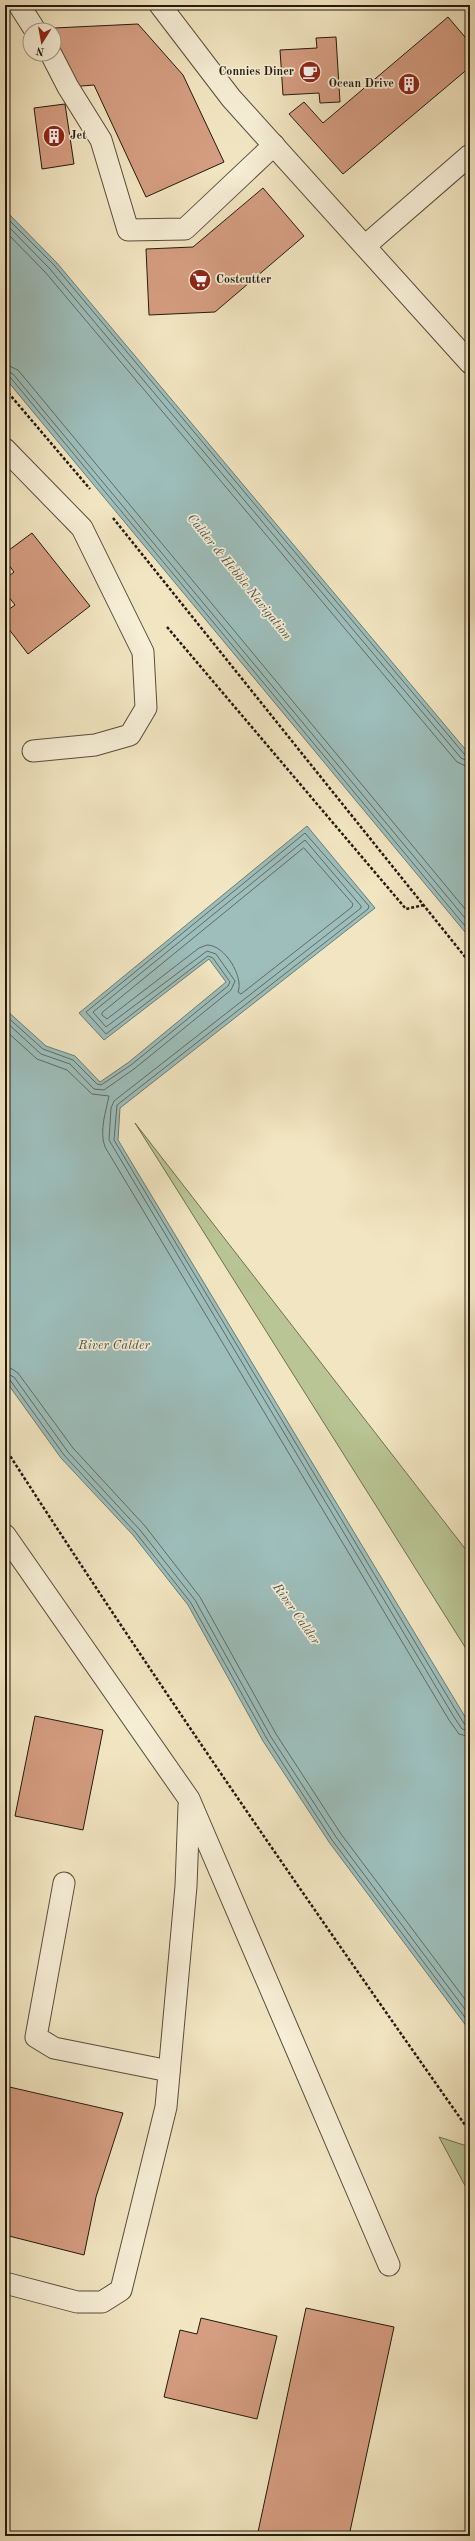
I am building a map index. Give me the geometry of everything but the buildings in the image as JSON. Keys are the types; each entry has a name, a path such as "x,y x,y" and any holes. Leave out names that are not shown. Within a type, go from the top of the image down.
{"lane":[{"path":"19,5 30,22"},
{"path":"160,5 231,98 470,363"},
{"path":"55,62 68,87 101,140 128,230 185,230 274,146"},
{"path":"365,246 470,155"},
{"path":"5,450 82,528 143,652 146,708 130,735 95,745 33,751"},
{"path":"5,1535 189,1799 389,2265"},
{"path":"5,2283 77,2302 102,2302 121,2290 166,2107 186,1886 189,1799"},
{"path":"64,1883 36,2037 54,2048 170,2071"}],"path":[{"path":"5,389 92,492"},
{"path":"112,517 470,963"},
{"path":"165,624 406,908 424,905"},
{"path":"5,1448 111,1613 250,1818 470,2132"}],"green space":[{"path":"135,1123 470,1555 470,1655"},
{"path":"439,2137 470,2147 470,2195"}],"water":[{"name":"Calder & Hebble Navigation","path":"5,210 57,263 470,755 470,938 5,378"},
{"name":"River Calder","path":"307,826 375,908 120,1108 118,1140 470,1725 470,2031 329,1842 263,1741 188,1605 133,1535 61,1458 5,1380 5,1009 46,1046 75,1056 100,1082 129,1062 226,982 209,959 104,1040 79,1013"}],"place":[{"name":"Connies Diner","path":"310,72"},
{"name":"Ocean Drive","path":"409,84"},
{"name":"Jet","path":"54,136"},
{"name":"Costcutter","path":"200,280"}]}
